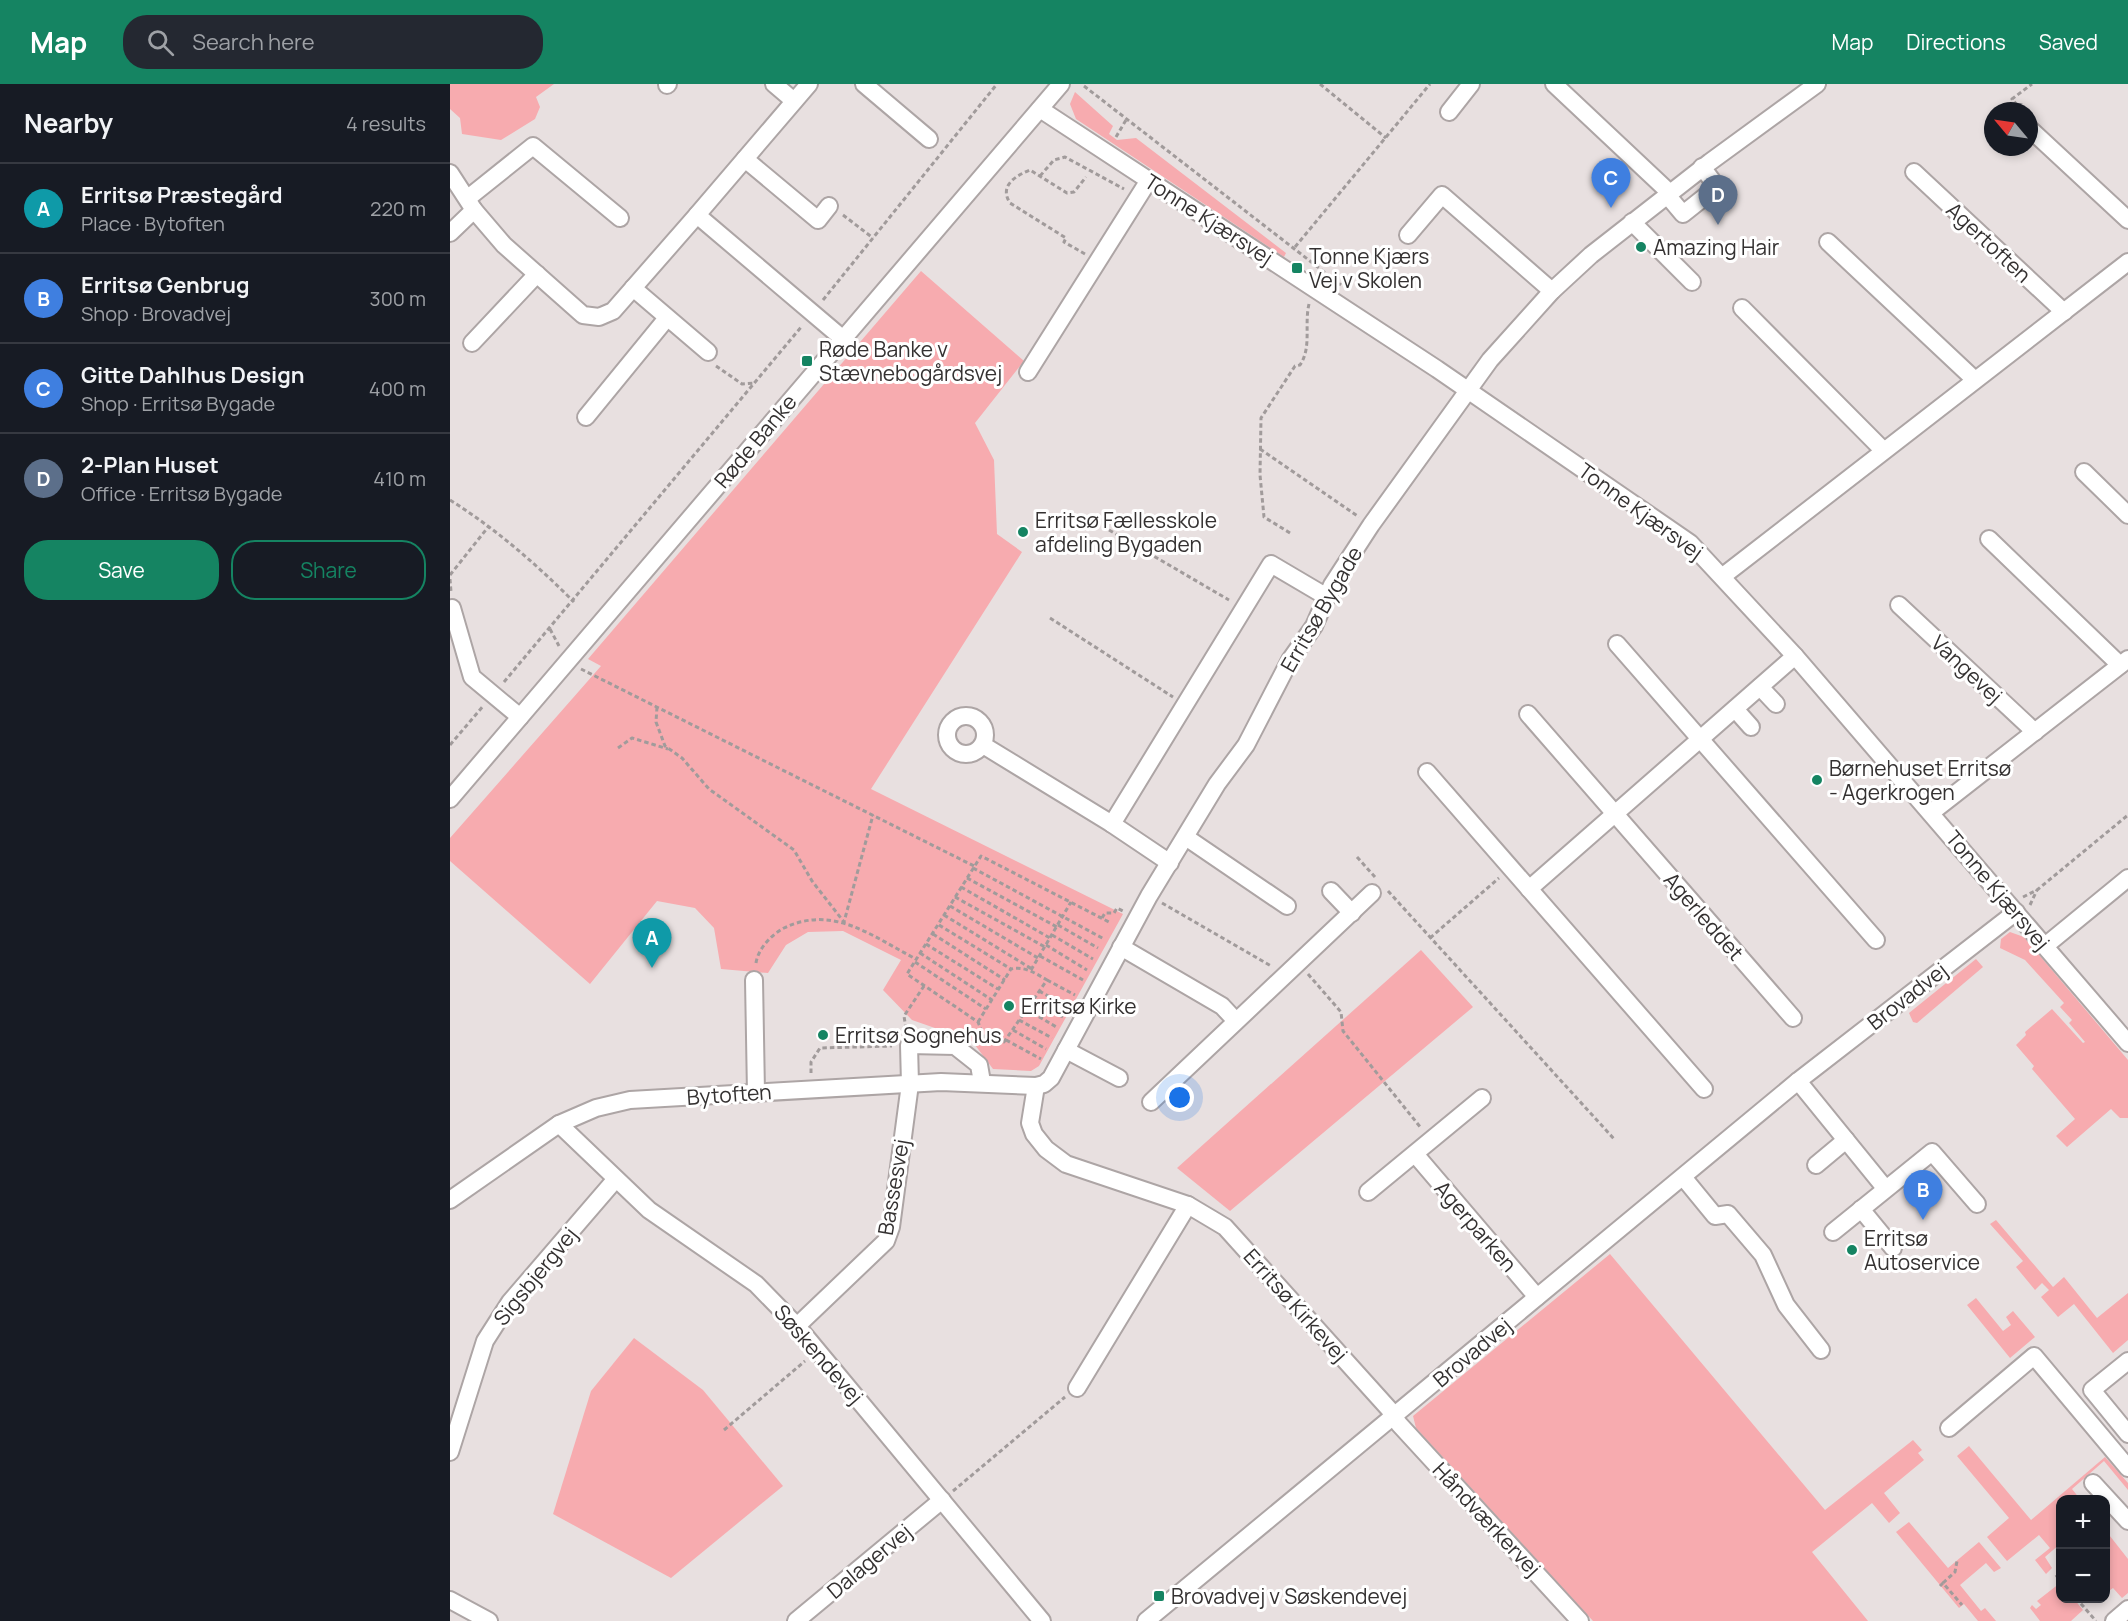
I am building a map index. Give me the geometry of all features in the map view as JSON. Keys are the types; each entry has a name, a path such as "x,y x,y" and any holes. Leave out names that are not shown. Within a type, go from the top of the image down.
{"street":[{"path":"774,84 794,101"},
{"path":"450,173 471,204 504,244 584,315 599,317 613,311 809,84"},
{"path":"864,84 929,139"},
{"name":"Røde Banke","path":"450,799 1061,84"},
{"path":"1449,111 1471,84"},
{"path":"1554,84 1669,194 1683,214 1717,187 1702,167"},
{"name":"Erritsø Bygade","path":"1036,1086 1044,1084 1051,1078 1136,918 1187,838 1217,784 1246,746 1290,660 1314,626 1332,585 1371,525 1490,360 1552,291 1591,255 1702,167 1817,84"},
{"name":"Tonne Kjærsvej","path":"1040,109 1145,187 1316,289 1653,515 1690,543 1795,656 1932,812 2128,1043"},
{"path":"2038,136 2128,220"},
{"path":"450,233 471,204 533,146 620,218"},
{"path":"745,159 818,220 829,206"},
{"name":"Agertoften","path":"1914,172 2064,312"},
{"path":"1028,372 1145,187"},
{"path":"1408,235 1442,195 1552,291"},
{"path":"698,215 842,338"},
{"path":"1632,222 1692,282"},
{"path":"1828,242 1975,380"},
{"path":"1723,576 2128,262"},
{"path":"472,344 537,274"},
{"path":"633,288 708,352"},
{"path":"1742,308 1883,450"},
{"path":"586,417 667,318"},
{"path":"2084,472 2128,515"},
{"path":"1932,812 2124,662 1989,539"},
{"path":"1112,824 1271,564 1327,597"},
{"name":"Vangevej","path":"1899,606 2035,732"},
{"path":"452,608 472,677 520,717"},
{"path":"1617,644 1876,940"},
{"path":"1529,889 1795,656"},
{"path":"1760,687 1776,704"},
{"path":"1734,709 1750,727"},
{"name":"Agerleddet","path":"1528,714 1793,1018"},
{"path":"983,745 1112,824 1170,863"},
{"path":"1427,772 1704,1089"},
{"path":"1187,838 1287,906"},
{"path":"2045,946 2128,878"},
{"path":"1151,1102 1380,888"},
{"path":"1331,891 1352,913"},
{"name":"Brovadvej","path":"1146,1621 1798,1081 2012,908"},
{"path":"1121,947 1222,1006 1236,1021"},
{"path":"754,980 756,1093"},
{"path":"909,1046 955,1046 979,1065 982,1082"},
{"name":"Bassesvej","path":"797,1326 886,1241 891,1227 910,1084 909,1046"},
{"path":"1066,1050 1119,1078"},
{"path":"1798,1081 1886,1188"},
{"name":"Bytoften","path":"450,1200 559,1124 596,1108 630,1100 910,1084 982,1082 1036,1086"},
{"name":"Erritsø Kirkevej","path":"1036,1086 1030,1123 1040,1142 1056,1157 1066,1164 1188,1205 1225,1227 1394,1417"},
{"path":"1368,1192 1482,1098"},
{"name":"Søskendevej","path":"559,1124 649,1210 756,1284 797,1326 1042,1621"},
{"path":"1816,1165 1846,1140"},
{"path":"1833,1232 1932,1152 1977,1204"},
{"name":"Agerparken","path":"1415,1154 1538,1297"},
{"path":"1683,1177 1715,1216 1728,1214 1763,1255 1786,1305 1821,1350"},
{"name":"Sigsbjergvej","path":"450,1452 485,1341 510,1302 615,1179"},
{"path":"1077,1388 1188,1205"},
{"path":"1860,1209 1893,1248"},
{"path":"1949,1428 2034,1356 2128,1468"},
{"path":"2128,1360 2092,1390 2128,1434"},
{"name":"Håndværkervej","path":"1394,1417 1580,1621"},
{"path":"2093,1483 2127,1519"},
{"name":"Dalagervej","path":"796,1621 942,1500"},
{"path":"450,1600 489,1621"}],"path":[{"path":"450,745 574,602 813,313 997,84"},
{"path":"1320,84 1386,138"},
{"path":"1295,247 1430,84"},
{"path":"2014,102 2012,99 2032,84"},
{"path":"1084,87 1295,247 1345,288"},
{"path":"1116,137 1126,120"},
{"path":"1040,176 1054,160 1065,157 1119,188 1145,187"},
{"path":"1086,177 1074,192 1067,193 1030,170 1011,180 1006,189 1006,197 1010,204 1066,238 1064,242 1098,262"},
{"path":"829,206 873,238"},
{"path":"1290,533 1264,517 1260,449 1261,418 1295,366 1300,365 1304,359 1308,345 1307,311 1316,289"},
{"path":"708,352 709,360 734,380 742,384 755,383"},
{"path":"1260,449 1371,525"},
{"path":"450,500 489,526 536,564 574,602"},
{"path":"450,575 489,526"},
{"path":"1109,530 1243,609"},
{"path":"1050,618 1185,704"},
{"path":"567,662 974,867 1104,939"},
{"path":"657,707 656,722 665,746 682,758 708,789 794,850 812,881 844,922"},
{"path":"618,748 628,740 639,739 672,751"},
{"path":"844,922 873,815"},
{"path":"2012,908 2128,815"},
{"path":"1047,980 1004,1042 985,1039 978,1022 907,974 981,856 1111,923"},
{"path":"1357,857 1380,888 1430,938 1615,1140"},
{"path":"1430,938 1510,867"},
{"path":"967,878 1098,948"},
{"path":"961,887 1093,959"},
{"path":"1149,896 1270,965 1282,978"},
{"path":"955,897 1087,970"},
{"path":"1031,970 1071,902"},
{"path":"950,906 1083,980"},
{"path":"1102,918 1105,913 1114,913 1117,908 1136,918"},
{"path":"944,915 1075,995"},
{"path":"754,980 757,957 775,933 796,922 818,918 844,922 916,961 986,1009"},
{"path":"938,924 1011,969 1031,970"},
{"path":"932,934 1005,980"},
{"path":"926,944 999,989"},
{"path":"920,953 992,1000"},
{"path":"1298,963 1341,1012 1343,1031 1432,1141"},
{"path":"978,1022 1011,969"},
{"path":"811,1062 820,1048 909,1046 904,1016 924,986"},
{"path":"1039,991 1068,1007"},
{"path":"1033,1001 1063,1017"},
{"path":"1026,1009 1058,1028"},
{"path":"1020,1020 1052,1038"},
{"path":"1013,1030 1046,1049"},
{"path":"1006,1040 1041,1059"},
{"path":"724,1430 817,1350"},
{"path":"942,1500 1077,1388"},
{"path":"1957,1561 1955,1572 1942,1585 1962,1605"},
{"path":"2080,1603 2096,1621"}],"shaded area":[{"path":"450,84 554,84 536,97 540,107 535,119 501,140 462,134 460,118 450,109"},
{"path":"1075,92 1113,126 1109,134 1117,140 1136,138 1286,253 1284,257 1076,119 1070,104"},
{"path":"921,271 1024,361 975,423 994,460 997,534 1022,552 871,789 1123,914 1039,1066 1031,1071 993,1069 972,1041 912,1020 883,990 901,960 843,931 808,932 786,945 768,973 721,969 714,928 695,908 657,901 590,984 450,861 450,838 601,666 588,659"},
{"path":"2010,932 2024,937 2128,1060 2128,1118 2120,1118 2111,1109 2067,1147 2056,1136 2075,1119 2032,1069 2034,1066 2016,1045 2026,1035 2025,1032 2052,1009 2083,1043 2085,1042 2069,1023 2072,1020 2060,1007 2064,1003 2025,960 2000,948 2001,939"},
{"path":"1421,950 1473,1007 1230,1211 1177,1168"},
{"path":"1976,959 1983,967 1917,1023 1913,1022 1909,1013"},
{"path":"1996,1220 2053,1287 2064,1277 2097,1318 2128,1293 2128,1340 2113,1353 2074,1304 2058,1317 2041,1297 2049,1290 2042,1283 2035,1290 2016,1267 2023,1261 1990,1224"},
{"path":"1610,1254 1825,1510 1913,1440 1922,1450 1918,1453 1924,1460 1884,1493 1900,1513 1889,1523 1872,1503 1812,1552 1868,1621 1593,1621 1416,1428 1413,1416"},
{"path":"1976,1298 2003,1331 2011,1325 2006,1317 2013,1311 2035,1337 2010,1358 1967,1305"},
{"path":"634,1338 703,1390 783,1486 671,1578 553,1514 591,1391"},
{"path":"1969,1446 2031,1520 2056,1499 2056,1547 2045,1557 2052,1568 2046,1574 2035,1560 2050,1548 2039,1535 2007,1561 1987,1537 2009,1518 1957,1456"},
{"path":"2105,1457 2128,1483 2128,1490 2104,1461 2072,1489 2077,1495 2060,1495"},
{"path":"1909,1522 1948,1568 1979,1542 2001,1568 1994,1572 1986,1563 1960,1585 1981,1611 1985,1608 1996,1621 1978,1621 1964,1604 1959,1608 1896,1532"},
{"path":"2110,1536 2128,1559 2128,1593 2122,1598 2113,1588 2110,1590"},
{"path":"2056,1586 2056,1603 2077,1603 2083,1610 2071,1621 2040,1621 2030,1608 2032,1605 2036,1609 2041,1605 2037,1601"}],"place":[{"name":"Gitte Dahlhus Design","path":"1611,208"},
{"name":"2-Plan Huset","path":"1718,225"},
{"name":"Amazing Hair","path":"1641,247"},
{"name":"Tonne Kjærs Vej v Skolen","path":"1297,268"},
{"name":"Røde Banke v Stævnebogårdsvej","path":"807,361"},
{"name":"Erritsø Fællesskole afdeling Bygaden","path":"1023,532"},
{"name":"Børnehuset Erritsø - Agerkrogen","path":"1817,780"},
{"name":"Erritsø Præstegård","path":"652,968"},
{"name":"Erritsø Kirke","path":"1009,1006"},
{"name":"Erritsø Sognehus","path":"823,1035"},
{"name":"Erritsø Genbrug","path":"1923,1220"},
{"name":"Erritsø Autoservice","path":"1852,1250"},
{"name":"Brovadvej v Søskendevej","path":"1159,1596"}]}
